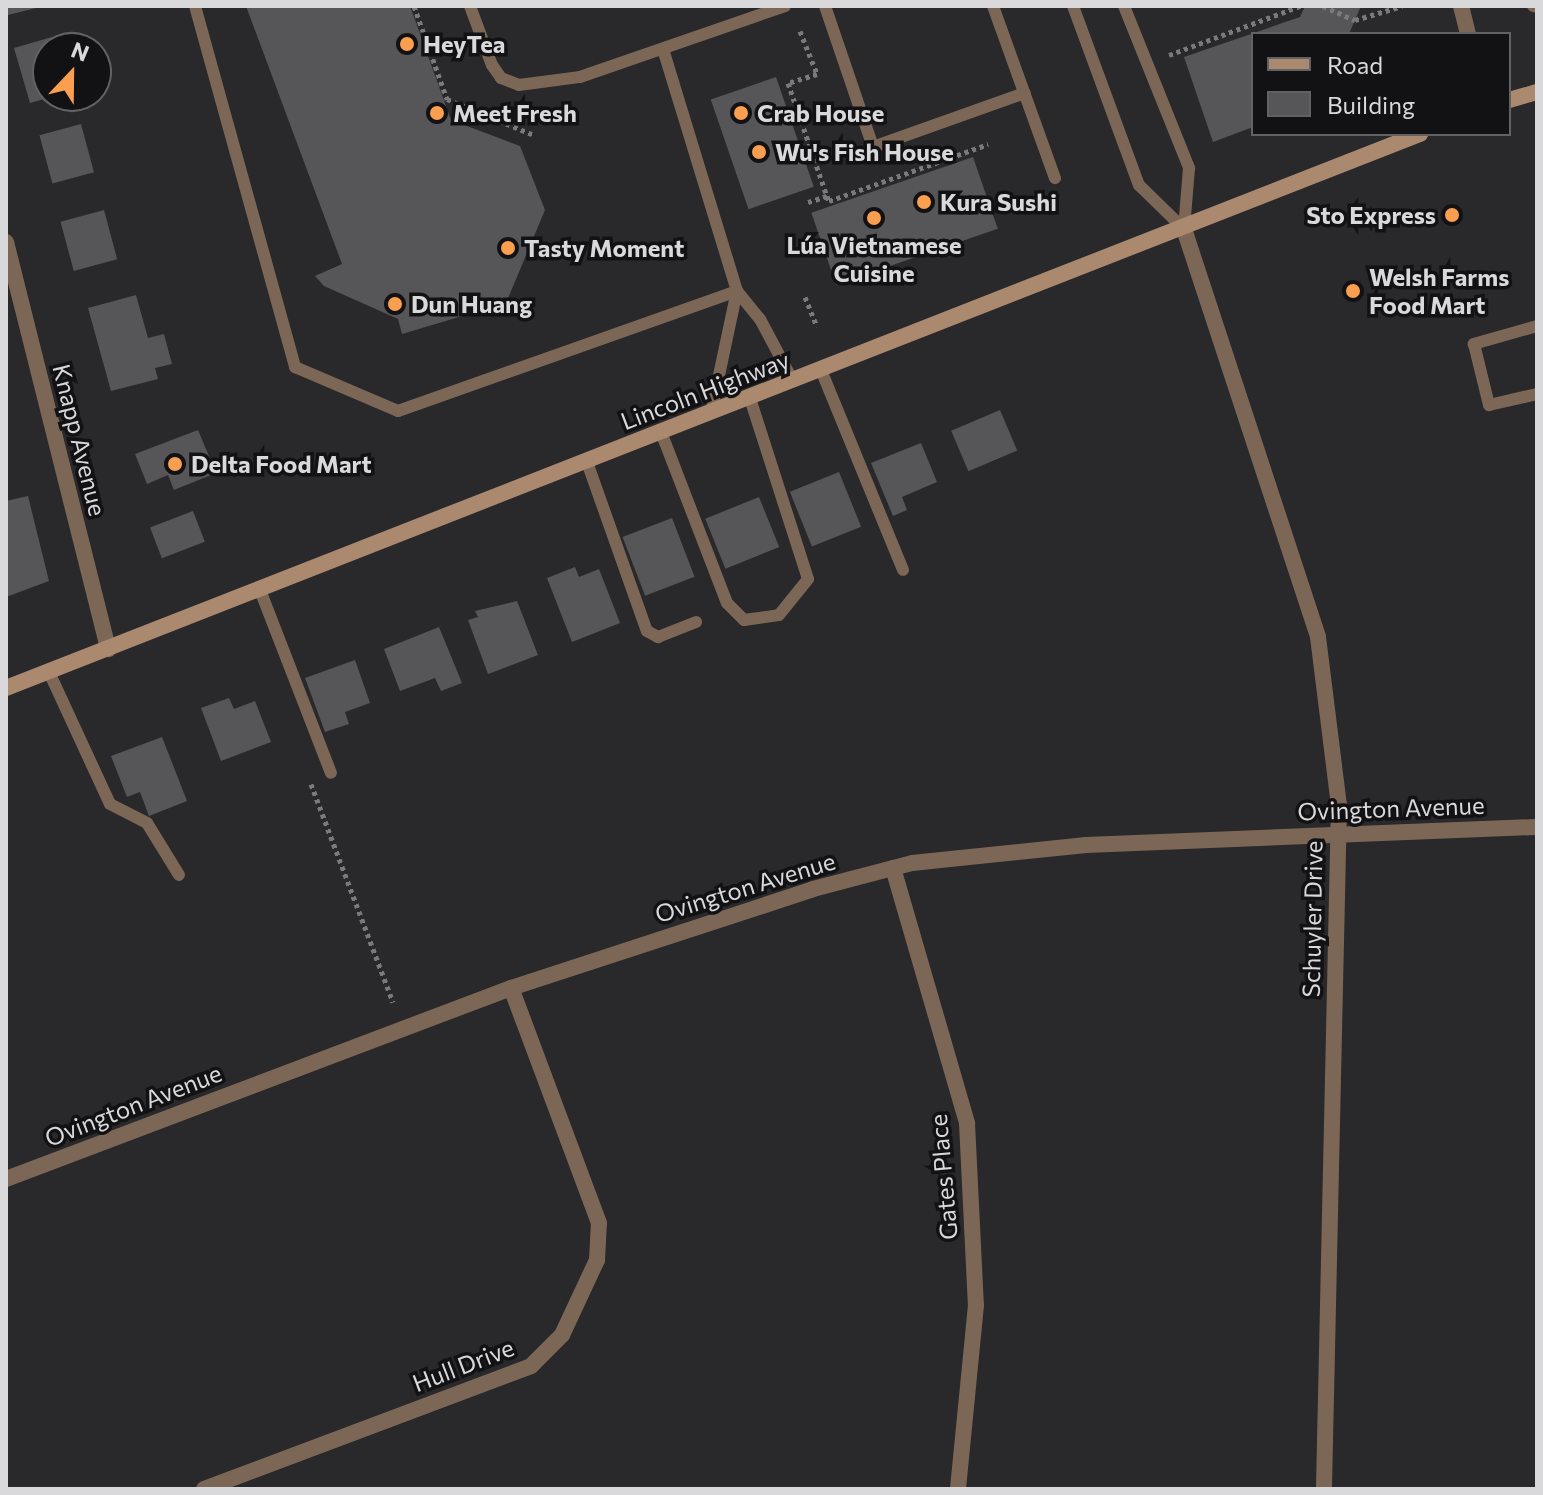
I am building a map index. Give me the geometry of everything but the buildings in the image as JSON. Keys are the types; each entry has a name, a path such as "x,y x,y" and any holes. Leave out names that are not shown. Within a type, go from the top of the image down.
{"main road":[{"path":"1511,99 1537,92"},
{"name":"Lincoln Highway","path":"6,688 1415,136"}],"street":[{"path":"1461,6 1468,32"},
{"name":"Schuyler Drive","path":"1184,229 1318,637 1338,833 1324,1489"},
{"name":"Knapp Avenue","path":"6,242 108,649"},
{"name":"Ovington Avenue","path":"6,1179 511,988 813,889 893,868 1086,845 1537,827"},
{"name":"Gates Place","path":"893,868 967,1123 976,1305 958,1489"},
{"name":"Hull Drive","path":"204,1489 531,1366 562,1335 597,1260 599,1223 511,988"}],"lane":[{"path":"195,6 295,367 398,411 737,291"},
{"path":"470,6 492,65 501,78 519,85 580,77 785,6"},
{"path":"825,6 873,147 1025,93"},
{"path":"993,6 1055,178"},
{"path":"1073,6 1139,185 1184,229"},
{"path":"1124,6 1189,168 1184,229"},
{"path":"663,49 737,291 760,319 793,381"},
{"path":"711,413 737,291"},
{"path":"1537,326 1474,344 1489,405 1537,394"},
{"path":"821,370 903,570"},
{"path":"661,432 727,603 744,620 779,615 808,579 750,398"},
{"path":"587,462 647,631 658,637 696,622"},
{"path":"260,590 331,773"},
{"path":"49,672 110,804 147,823 179,875"}],"path":[{"path":"414,6 447,99 534,135"},
{"path":"1169,55 1300,6"},
{"path":"1323,6 1355,20 1402,6"},
{"path":"800,31 817,74 788,83 829,201 988,144"},
{"path":"808,202 827,196"},
{"path":"805,297 817,327"},
{"path":"306,771 393,1002"}],"place":[{"name":"HeyTea","path":"407,44"},
{"name":"Meet Fresh","path":"437,113"},
{"name":"Crab House","path":"741,113"},
{"name":"Wu's Fish House","path":"759,152"},
{"name":"Kura Sushi","path":"924,202"},
{"name":"Sto Express","path":"1452,215"},
{"name":"Lúa Vietnamese Cuisine","path":"874,218"},
{"name":"Tasty Moment","path":"508,248"},
{"name":"Welsh Farms Food Mart","path":"1353,291"},
{"name":"Dun Huang","path":"395,304"},
{"name":"Delta Food Mart","path":"175,464"}]}
